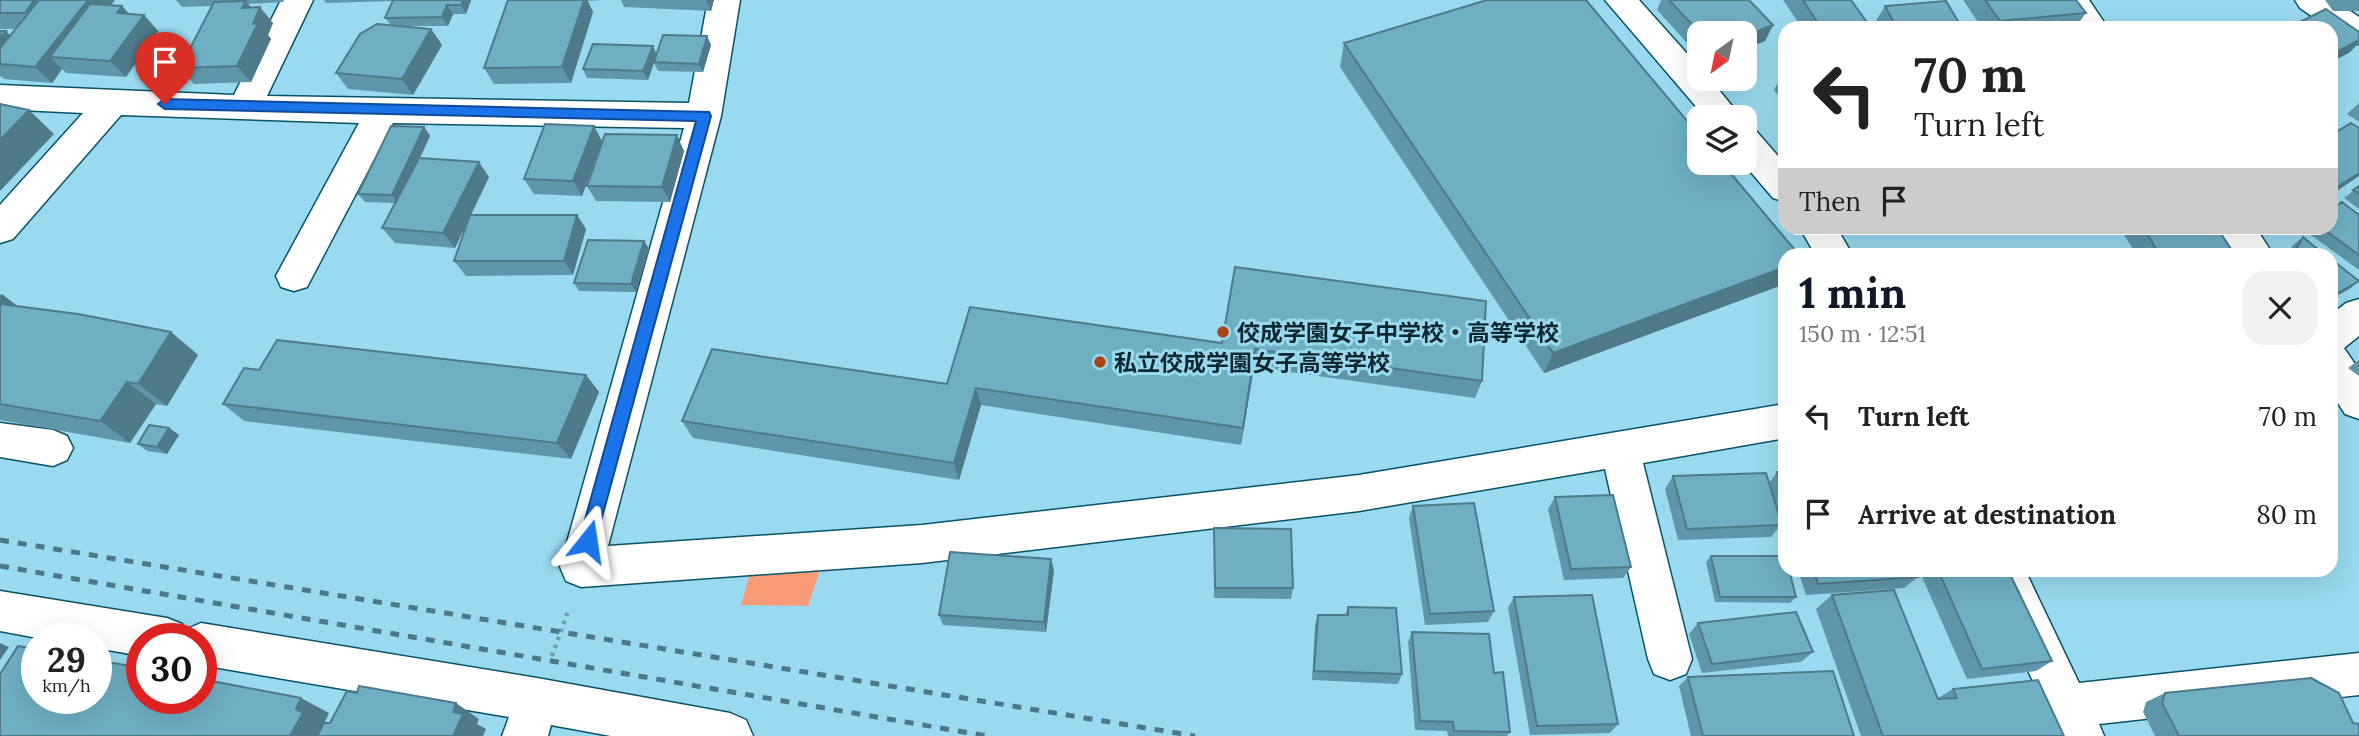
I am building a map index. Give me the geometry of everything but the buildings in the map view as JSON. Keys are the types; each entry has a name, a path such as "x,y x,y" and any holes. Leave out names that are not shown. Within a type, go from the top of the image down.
{"street":[{"path":"244,108 297,0"},
{"path":"724,0 704,116 581,567 922,544 1359,493 1778,422"},
{"path":"1621,0 1713,105"},
{"path":"2072,0 2087,21"},
{"path":"2311,0 2359,33"},
{"path":"0,97 244,108 704,116"},
{"path":"0,229 113,102"},
{"path":"294,276 383,110"},
{"path":"1757,155 1778,180"},
{"path":"2338,331 2359,314"},
{"path":"2338,370 2359,402"},
{"path":"0,440 53,448"},
{"path":"1620,449 1670,659"},
{"path":"2006,577 2074,721 2359,674"},
{"path":"0,611 126,632"},
{"path":"217,648 531,718 730,736"}],"path":[{"path":"531,718 581,567"}],"shaded area":[{"path":"822,564 808,606 741,605 751,570"}],"railway":[{"path":"0,540 1195,736"},
{"path":"0,566 987,736"}],"place":[{"name":"佼成学園女子中学校・高等学校","path":"1223,332"},
{"name":"私立佼成学園女子高等学校","path":"1100,362"}],"route":[{"path":"165,104 244,108 704,116 588,541"}]}
